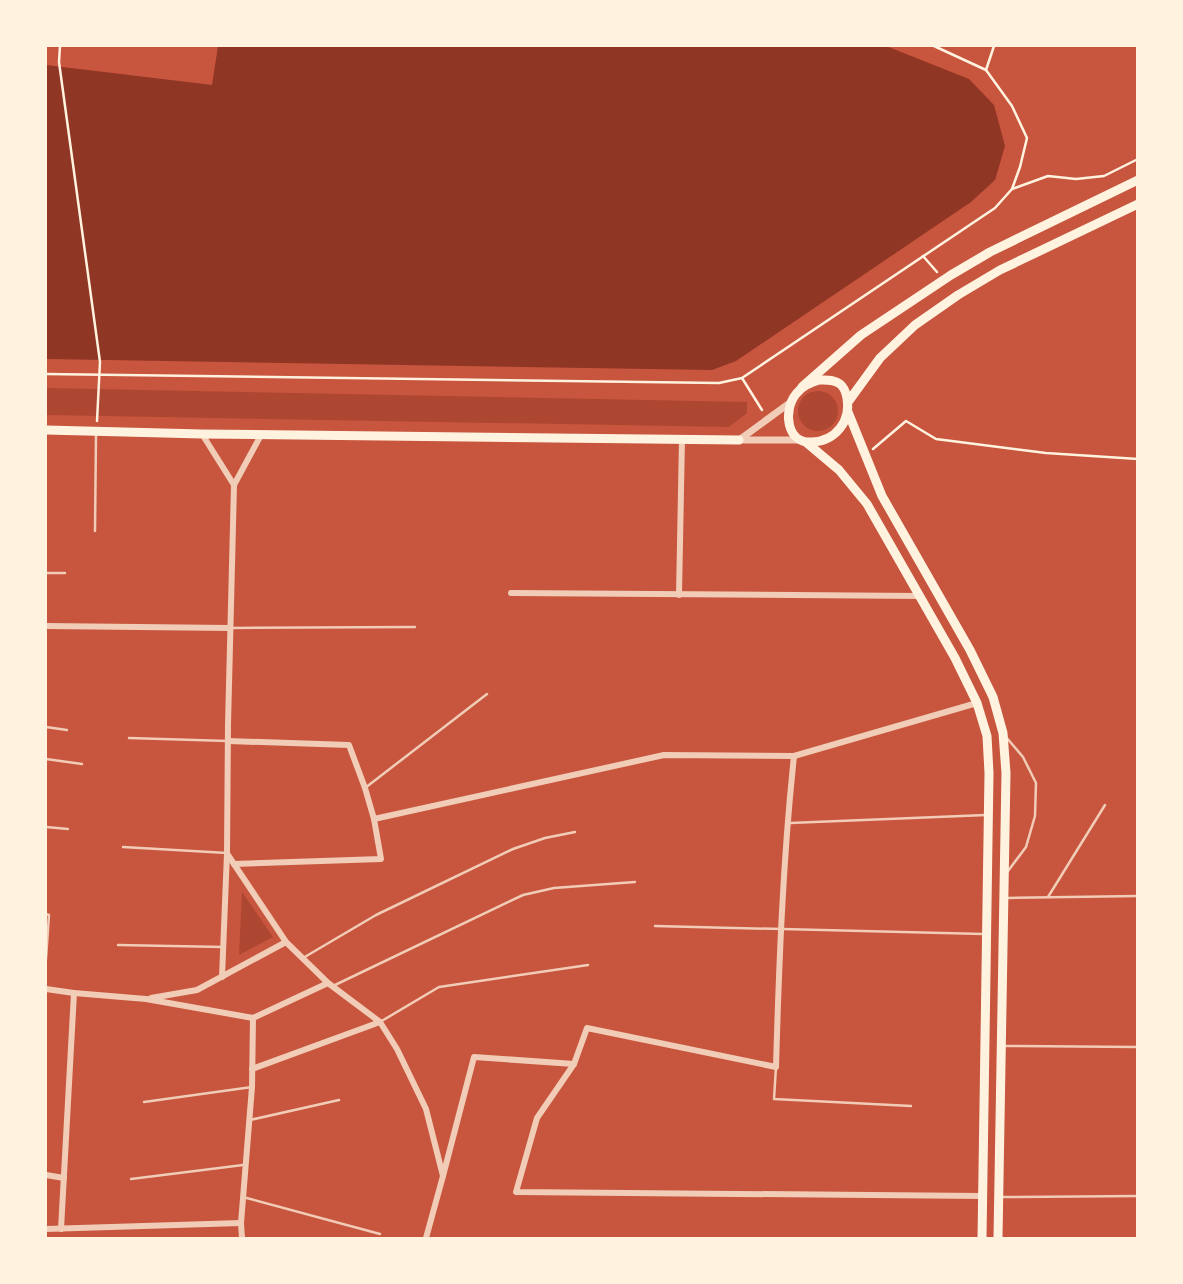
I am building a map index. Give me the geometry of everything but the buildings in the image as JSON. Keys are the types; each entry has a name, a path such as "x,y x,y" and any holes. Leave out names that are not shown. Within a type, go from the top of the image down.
{"main road":[{"path":"982,1238 989,773 987,736 977,703 955,658 867,504 839,470 797,439 791,430 789,410 791,402 802,387 861,335 951,275 990,252 1138,180"},
{"path":"804,442 818,442 835,435 845,421 848,407 880,358 915,325 1000,270 1138,204"},
{"path":"802,387 819,380 830,380 840,383 846,392 848,407 882,496 970,650 993,697 1003,733 1006,773 998,1238"},
{"path":"46,430 739,440"},
{"path":"987,897 1004,898"},
{"path":"982,1196 999,1196"}],"street":[{"path":"739,440 791,402"},
{"path":"202,434 234,485"},
{"path":"222,977 234,485 261,435"},
{"path":"679,595 682,439"},
{"path":"739,440 804,442"},
{"path":"511,593 920,596"},
{"path":"46,626 230,628"},
{"path":"374,819 664,755 794,756 977,703"},
{"path":"228,741 349,746 374,819 381,859 234,864"},
{"path":"794,756 780,928 776,1067 587,1028 574,1064 537,1118 516,1192 982,1196"},
{"path":"227,853 286,942 330,985 380,1022 397,1049 426,1109 443,1176"},
{"path":"146,999 197,990 286,942"},
{"path":"46,989 146,999 253,1018 330,985"},
{"path":"61,1229 74,993"},
{"path":"242,1238 253,1069 253,1018"},
{"path":"253,1069 380,1022"},
{"path":"426,1238 474,1057 574,1064"},
{"path":"46,1175 64,1178"},
{"path":"46,1229 241,1223"}],"lane":[{"path":"94,531 96,431"},
{"path":"46,573 65,573"},
{"path":"230,628 415,627"},
{"path":"365,788 487,694"},
{"path":"46,727 67,730"},
{"path":"1003,733 1023,757 1036,783 1035,816 1026,847 1004,876"},
{"path":"129,738 228,741"},
{"path":"46,760 82,764"},
{"path":"1048,898 1105,805"},
{"path":"787,823 988,815"},
{"path":"46,827 68,829"},
{"path":"303,958 376,915 513,849 545,838 575,832"},
{"path":"123,847 227,853"},
{"path":"330,985 523,895 554,888 635,882"},
{"path":"1004,898 1138,896"},
{"path":"46,914 49,915 46,959"},
{"path":"655,926 986,935"},
{"path":"118,945 223,947"},
{"path":"380,1022 439,988 588,965"},
{"path":"1002,1046 1138,1047"},
{"path":"776,1067 774,1099 911,1106"},
{"path":"144,1102 251,1087"},
{"path":"250,1120 338,1100"},
{"path":"131,1179 247,1164"},
{"path":"243,1196 380,1234"},
{"path":"999,1196 1138,1196"}],"path":[{"path":"60,46 59,62 100,362 96,431"},
{"path":"46,374 719,383 742,378 995,208 1012,189 1027,138 1012,106 986,70 934,46"},
{"path":"986,70 993,46"},
{"path":"1012,189 1048,176 1076,179 1104,176 1138,159"},
{"path":"742,378 768,419"},
{"path":"865,456 906,421 936,439 1046,453 1138,458"}],"shaded area":[{"path":"218,46 886,46 969,79 994,105 1005,146 995,180 971,202 736,361 712,370 46,359 46,65 212,85"},
{"path":"46,388 747,402 747,413 729,427 46,415"},
{"path":"818,391 832,397 838,411 832,425 818,431 804,425 798,411 804,397"},
{"path":"242,892 273,937 239,955"}]}
